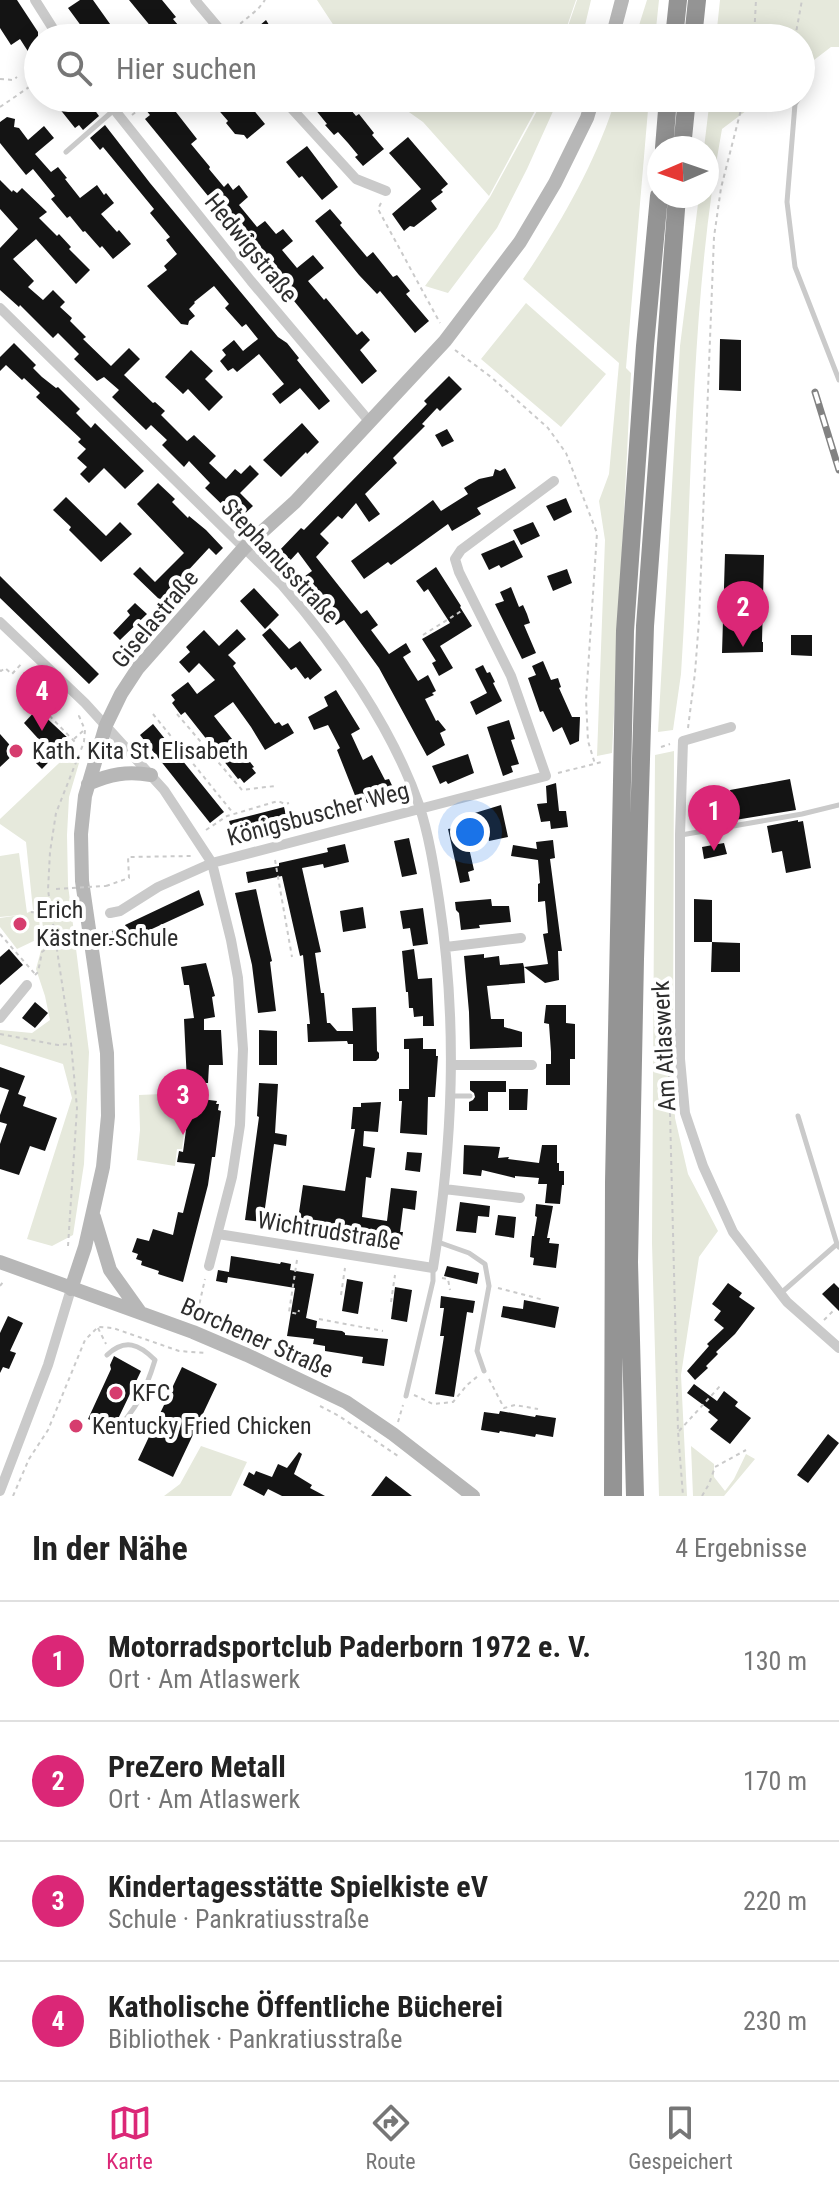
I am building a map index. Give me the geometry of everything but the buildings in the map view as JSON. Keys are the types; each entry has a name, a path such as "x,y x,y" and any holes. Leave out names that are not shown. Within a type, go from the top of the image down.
{"highway":[{"path":"675,24 678,0"},
{"path":"694,24 697,0"},
{"path":"665,136 667,112"},
{"path":"683,136 686,112"},
{"path":"613,1496 614,1167 625,631 658,208"},
{"path":"635,1496 629,1262 645,626 676,208"}],"main road":[{"path":"616,24 622,0"},
{"name":"Giselastraße","path":"71,1289 85,1247 103,1167 108,1116 107,1053 82,881 81,834 85,796 106,725 138,668 244,548 295,502 445,341 520,242 555,183 589,112"},
{"path":"88,784 106,775 131,772 151,775"},
{"path":"92,1213 110,1270 140,1312"},
{"name":"Borchener Straße","path":"0,1262 193,1332 346,1402 473,1496"}],"street":[{"path":"35,0 50,24"},
{"path":"195,0 215,24"},
{"name":"Hedwigstraße","path":"116,112 251,281 369,421"},
{"path":"295,112 356,179 386,191"},
{"name":"Stephanusstraße","path":"0,308 291,595 339,657 409,778 420,808 435,877 451,1006 451,1096 444,1189 433,1272"},
{"path":"546,776 511,676 455,559 461,550 554,481"},
{"path":"0,622 85,703 151,775 212,863 238,978 243,1049 240,1125 232,1177 209,1266"},
{"path":"683,741 731,727"},
{"name":"Am Atlaswerk","path":"683,741 680,1059 685,1113 703,1166 733,1232 780,1294 839,1348"},
{"name":"Königsbuscher Weg","path":"110,913 120,911 158,887 212,863 546,776"},
{"path":"446,947 521,938"},
{"path":"0,1018 27,985"},
{"path":"452,1065 532,1065"},
{"path":"444,1189 520,1198"},
{"name":"Wichtrudstraße","path":"218,1234 397,1262 433,1272"},
{"path":"0,1491 48,1365 71,1289"}],"lane":[{"path":"66,152 112,112"},
{"path":"794,112 787,202 795,267 839,380"},
{"path":"680,835 839,805"},
{"path":"451,1096 470,1096"},
{"path":"780,1294 838,1246 798,1116"},
{"path":"437,1241 469,1253 485,1264 489,1286 477,1351 484,1371"},
{"name":"Stephanusstraße","path":"407,1394 433,1272"},
{"path":"108,1353 116,1347 131,1345 145,1350 155,1360 133,1413 113,1434"}],"path":[{"path":"241,24 265,0"},
{"path":"755,24 756,0"},
{"path":"798,24 802,0"},
{"path":"0,79 13,80 17,77"},
{"path":"0,107 24,91"},
{"path":"124,122 136,112"},
{"path":"683,741 689,724 698,633 714,237 721,188 740,112"},
{"path":"386,191 378,209 440,323"},
{"path":"445,341 548,428 566,453 597,533 586,700 588,741 595,764"},
{"path":"491,377 495,372"},
{"path":"548,428 553,421"},
{"path":"423,635 475,604"},
{"path":"0,670 5,668 12,674 29,650"},
{"path":"53,693 40,706 75,742 61,759"},
{"path":"68,1246 77,1108 71,1043 48,890 56,813 84,742 85,730 79,716 85,703"},
{"path":"153,714 233,813"},
{"path":"177,714 242,790 275,786"},
{"path":"73,740 85,730"},
{"path":"546,776 602,762"},
{"path":"195,838 233,813 278,801 289,803"},
{"path":"273,847 292,957"},
{"path":"48,890 106,886 129,878 128,857 190,854 212,863"},
{"path":"31,912 38,913"},
{"path":"0,934 35,975 42,952 55,942"},
{"path":"0,1034 58,1045 71,1043"},
{"path":"299,1247 289,1312 298,1314 299,1310"},
{"path":"341,1295 347,1255"},
{"path":"391,1302 397,1262"},
{"path":"193,1332 209,1266"},
{"path":"433,1272 448,1279 450,1290"},
{"path":"0,1286 3,1282"},
{"path":"489,1286 544,1300"},
{"path":"319,1319 383,1331"},
{"path":"98,1327 108,1353"},
{"path":"13,1496 29,1459 53,1418 85,1340 98,1327 113,1328 179,1351 205,1353"},
{"path":"393,1434 407,1394 433,1404 453,1402 484,1371 504,1408 515,1405 538,1409"},
{"path":"678,1431 721,1385"},
{"path":"316,1403 398,1456"},
{"path":"702,1496 715,1467 746,1450"}],"shaded area":[{"path":"317,0 576,0 568,24 333,24"},
{"path":"577,0 591,0 585,24 569,24"},
{"path":"647,0 659,0 656,24 639,24"},
{"path":"720,0 839,0 839,47 831,47 815,59 815,24 717,24"},
{"path":"409,112 534,112 489,196 423,122"},
{"path":"536,112 553,112 497,228 448,293 425,286 490,197"},
{"path":"611,112 648,112 626,368 631,373 612,753 597,756 605,540 599,501 609,474 619,363 523,279 576,192"},
{"path":"708,112 744,112 722,129 719,147 719,136 705,136"},
{"path":"697,208 710,208 698,332 681,674 673,730 658,732 680,346"},
{"path":"526,303 606,374 561,427 481,359"},
{"path":"77,746 79,763 69,797 67,835 68,885 89,1052 84,1164 73,1235 52,1246 27,1239 72,1098 63,1064 0,1044 0,1030 32,1033 50,1020 36,969 44,939 41,909 33,910 26,842 0,824 0,819"},
{"path":"674,751 675,1118 688,1174 718,1231 699,1257 681,1375 687,1496 659,1496 652,1243 655,755"},
{"path":"19,853 27,913 39,912 40,938 17,949 0,927 0,918 20,915 0,917 0,856"},
{"path":"185,1093 183,1109 187,1110 182,1149 177,1149 175,1166 137,1160 139,1095"},
{"path":"201,1446 247,1462 231,1496 164,1496 180,1484"},
{"path":"691,1446 714,1464 714,1477 725,1491 746,1454 755,1459 724,1496 693,1496"}],"railway":[{"path":"815,392 839,470"}],"place":[{"name":"PreZero Metall","path":"743,647"},
{"name":"Katholische Öffentliche Bücherei","path":"42,731"},
{"name":"Kath. Kita St. Elisabeth","path":"16,751"},
{"name":"Motorradsportclub Paderborn 1972 e. V.","path":"714,851"},
{"name":"Erich Kästner-Schule","path":"20,924"},
{"name":"Kindertagesstätte Spielkiste eV","path":"183,1135"},
{"name":"KFC","path":"116,1393"},
{"name":"Kentucky Fried Chicken","path":"76,1426"}]}
